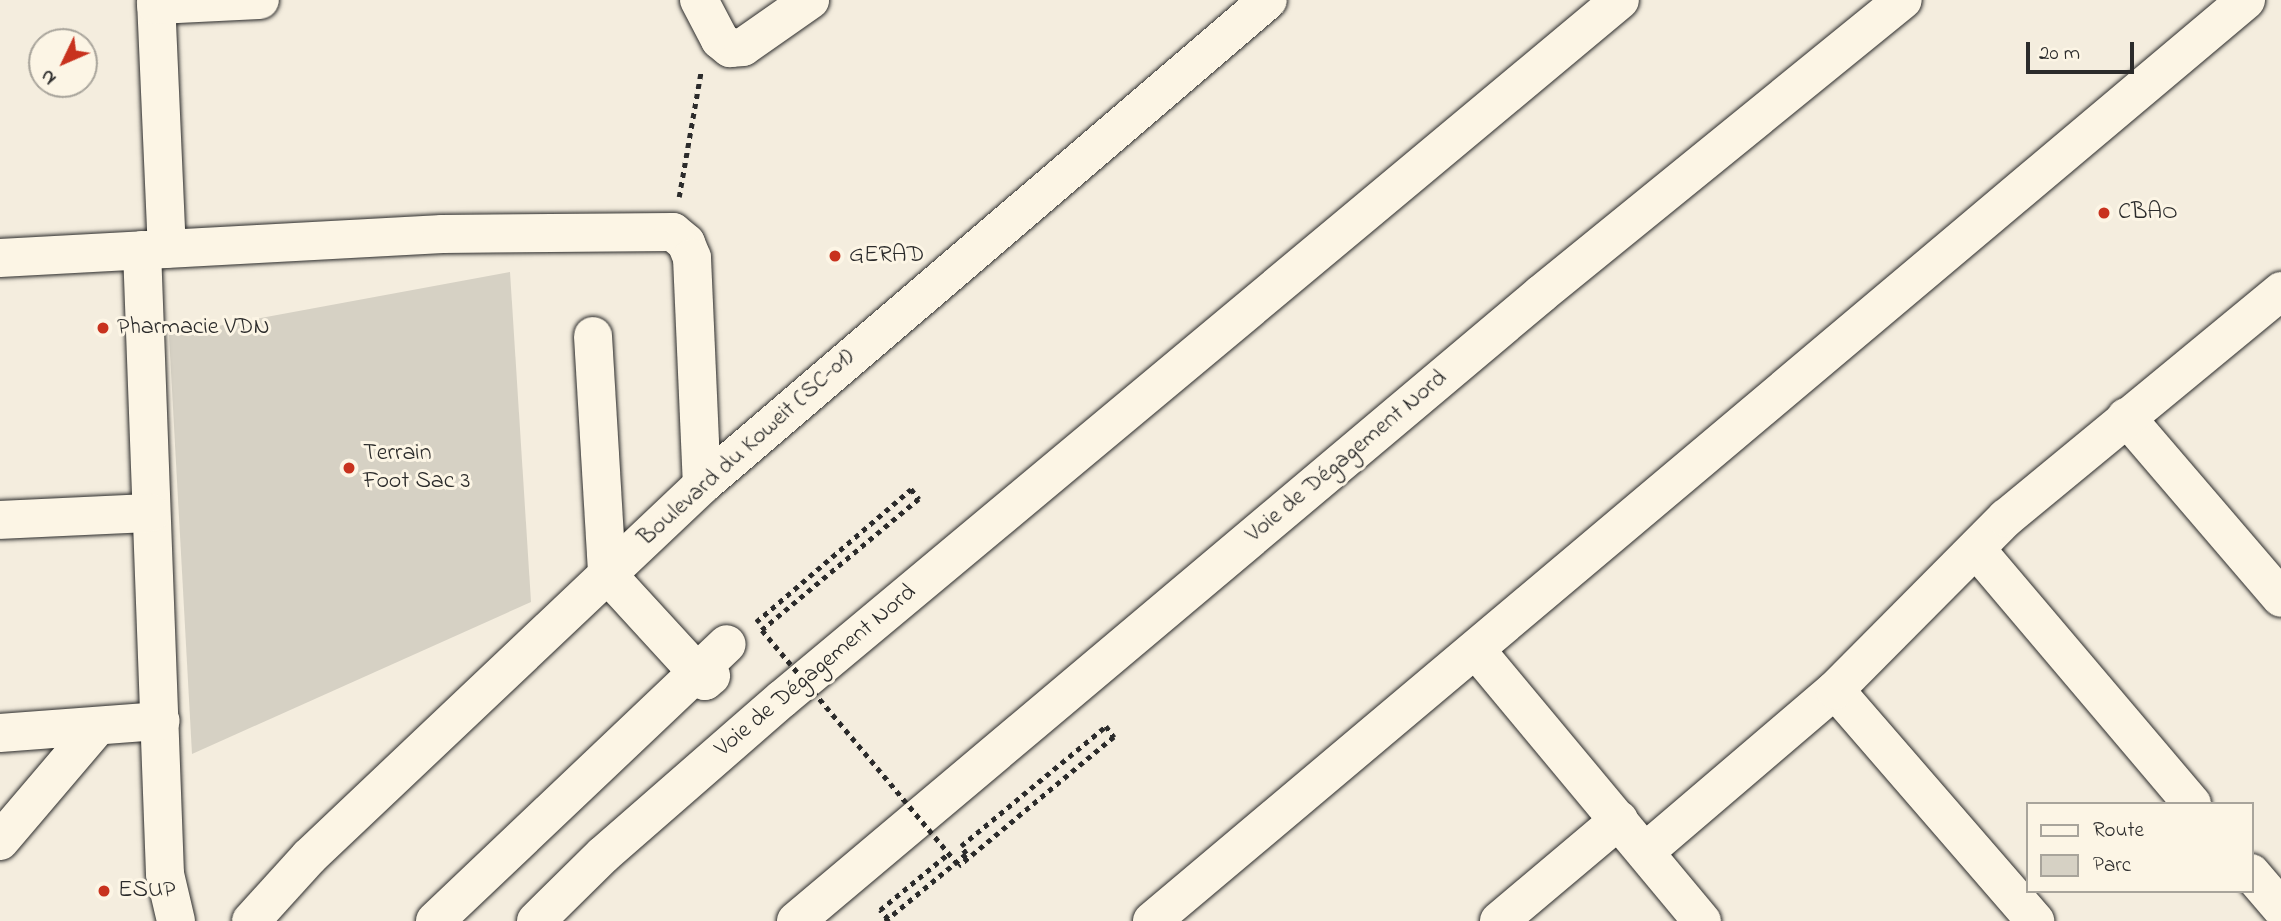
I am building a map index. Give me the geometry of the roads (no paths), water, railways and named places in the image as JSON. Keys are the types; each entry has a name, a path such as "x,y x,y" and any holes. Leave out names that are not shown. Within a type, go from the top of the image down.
{"main road":[{"path":"176,921 165,874 151,513 156,3 260,0"},
{"path":"705,11 720,40 730,48 743,47 810,0"},
{"name":"Boulevard du Koweit (SC-01)","path":"251,921 309,857 702,485 1268,0"},
{"name":"Voie de Dégagement Nord","path":"536,921 603,855 782,699 1620,0"},
{"name":"Voie de Dégagement Nord","path":"796,921 1541,294 1903,0"},
{"path":"1152,921 2246,0"},
{"path":"0,258 442,234 673,232 686,243 692,258 702,485"},
{"path":"1644,852 1835,690 1976,549 2126,417 2281,291"},
{"path":"435,921 712,664 607,574 593,336"},
{"path":"2126,417 2280,596"},
{"path":"0,520 151,513"},
{"path":"1976,549 2190,802"},
{"path":"1476,650 1702,921"},
{"path":"1835,690 2035,921"},
{"path":"0,733 161,721"},
{"path":"0,841 97,727"},
{"path":"1499,921 1619,820"},
{"path":"2253,875 2281,908"}],"place":[{"name":"CBAO","path":"2104,213"},
{"name":"GERAD","path":"835,256"},
{"name":"Pharmacie VDN","path":"103,328"},
{"name":"Terrain Foot Sac 3","path":"349,468"},
{"name":"ESUP","path":"104,891"}]}
